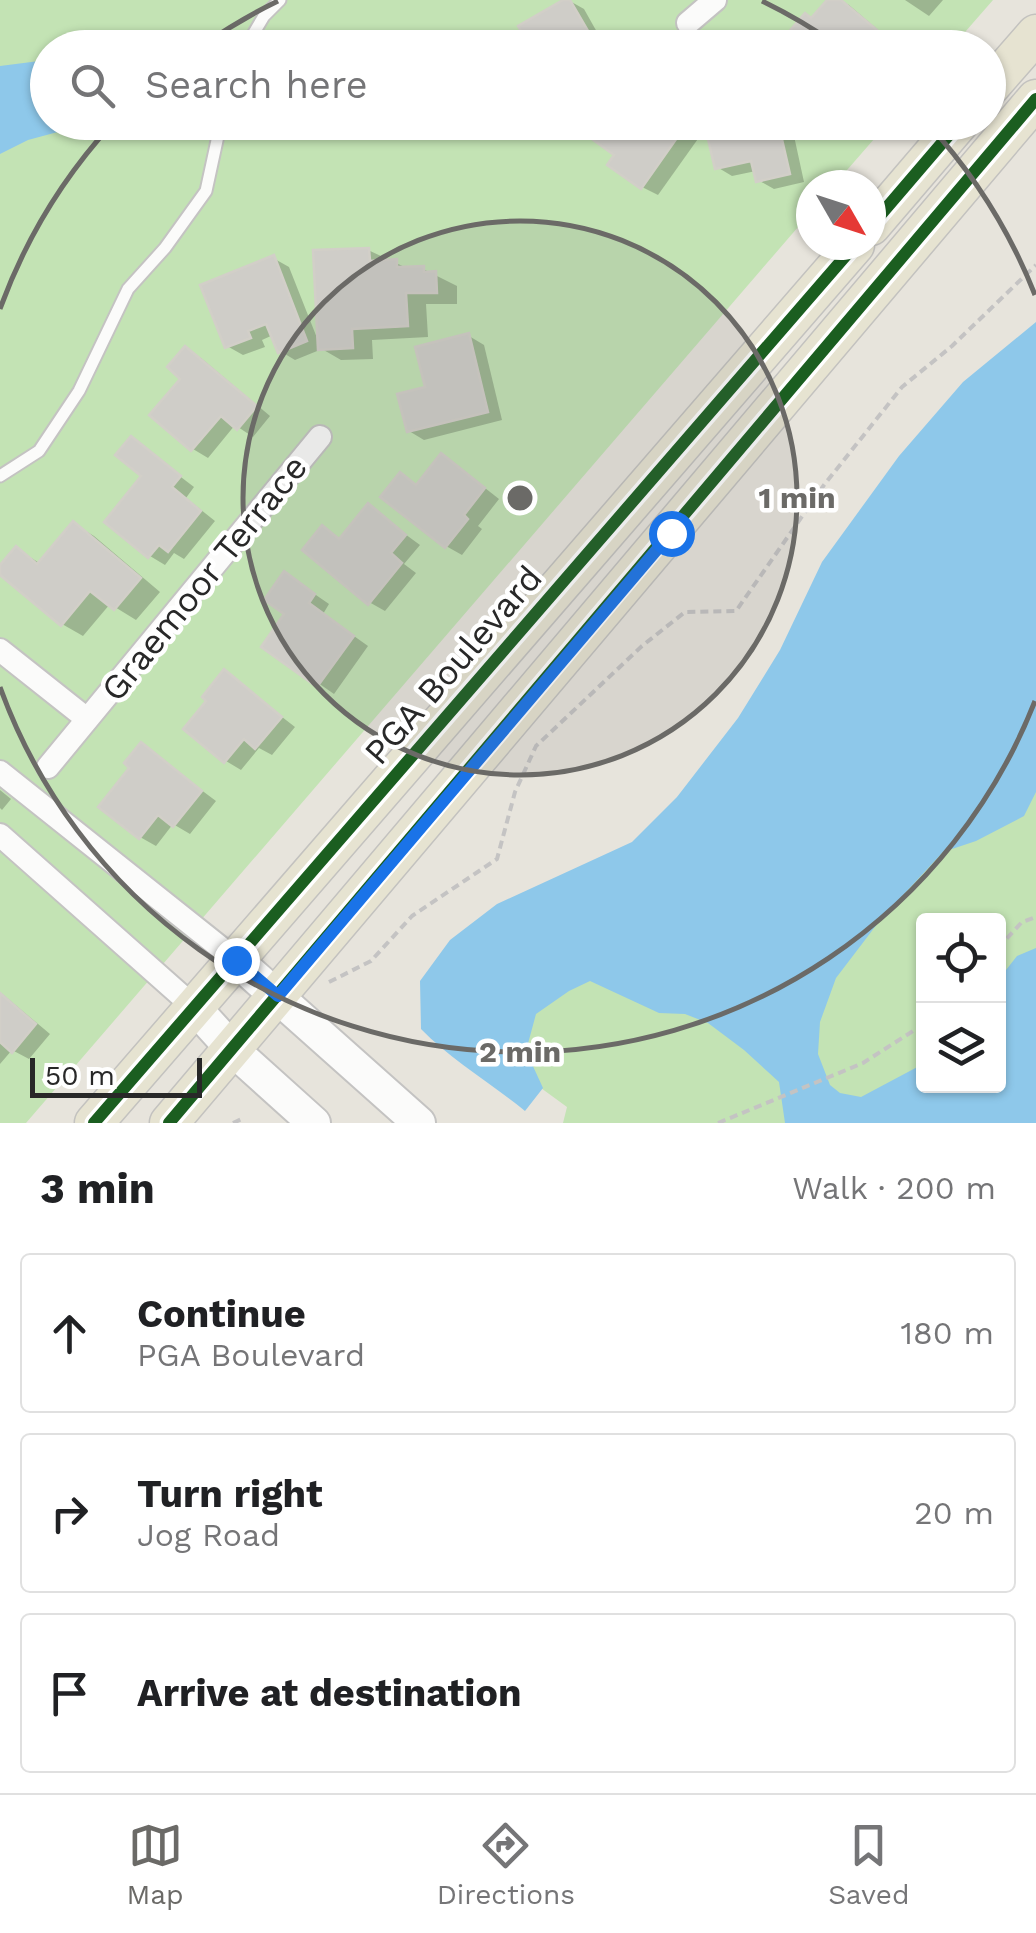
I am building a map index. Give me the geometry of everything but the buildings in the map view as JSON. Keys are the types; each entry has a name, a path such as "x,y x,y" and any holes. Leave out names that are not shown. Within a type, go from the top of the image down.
{"main road":[{"path":"1006,68 1036,34"},
{"path":"1006,135 1036,99"},
{"path":"886,208 945,140"},
{"path":"169,1123 1001,140"},
{"name":"PGA Boulevard","path":"94,1123 842,260"}],"street":[{"path":"688,23 714,0"},
{"name":"Graemoor Terrace","path":"48,767 320,437"},
{"name":"Graemoor Terrace","path":"0,650 88,719"},
{"path":"0,754 30,778 53,814"},
{"path":"0,772 236,960 419,1123"},
{"path":"0,835 194,1008 232,1050 314,1123"}],"lane":[{"path":"255,30 280,0"},
{"path":"0,476 39,451 79,390 128,289 165,248 206,191 217,140"}],"path":[{"path":"325,984 371,960 412,916 497,860 516,792 536,746 642,646 685,612 736,610 824,485 902,387 952,346 1036,265"},
{"path":"1006,939 1022,922 1036,917"},
{"path":"718,1123 863,1062 916,1029"},
{"path":"233,1123 244,1118"}],"green space":[{"path":"0,0 993,0 967,30 30,30 30,140 873,140 847,170 796,170 796,229 26,1123 0,1123"},
{"path":"1036,451 1036,1123 563,1123 567,1107 508,1064 536,978"}],"water":[{"path":"30,62 30,139 0,154 0,66"},
{"path":"1036,322 1036,792 1024,816 976,841 943,852 881,919 836,978 820,1022 818,1054 830,1085 840,1093 861,1097 916,1068 916,1093 1006,1093 1006,970 1017,956 1036,948 1036,1123 785,1123 779,1082 708,1023 685,1014 659,1013 590,981 536,1014 526,1051 543,1088 525,1111 421,1029 420,981 450,940 497,904 632,842 677,797 738,718 780,650 822,562 899,456 963,382"}],"cycle path":[{"path":"1006,134 1036,99"},
{"path":"886,208 945,140"},
{"path":"169,1123 1001,140"},
{"path":"94,1123 842,260"}],"route":[{"path":"236,960 278,996 671,533"}]}
